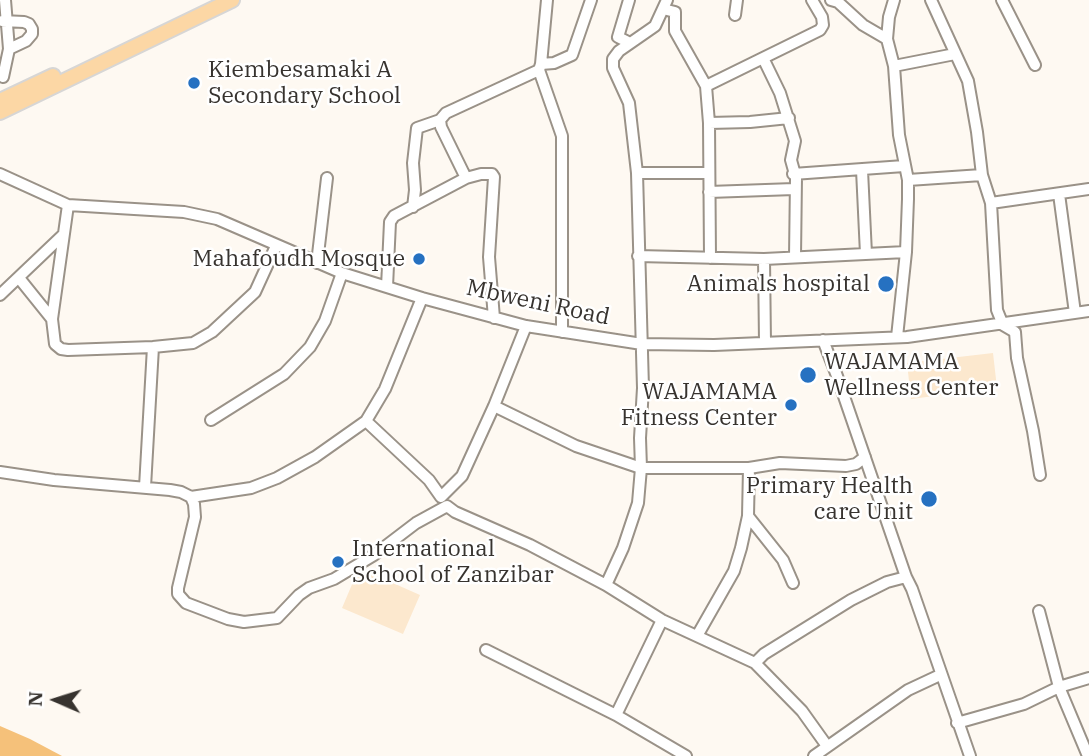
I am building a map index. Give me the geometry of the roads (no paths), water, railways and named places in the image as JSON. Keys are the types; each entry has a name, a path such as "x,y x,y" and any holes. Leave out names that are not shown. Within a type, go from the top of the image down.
{"main road":[{"path":"5,104 212,0"},
{"path":"5,104 232,0"}],"street":[{"path":"5,0 4,21 9,49 2,74 5,104"},
{"path":"547,0 540,67 562,136 562,332"},
{"path":"413,207 415,132 419,126 440,120 446,113 540,67 572,55 591,0"},
{"path":"629,0 618,37 630,43"},
{"path":"735,15 737,0"},
{"path":"706,86 820,30 823,25 822,18 812,0"},
{"path":"894,0 887,39 894,66 899,135 908,180 906,252 897,337"},
{"path":"931,0 968,81 982,175 991,203 997,310 1003,325 1015,332 1017,358 1040,475"},
{"path":"1002,0 1035,65"},
{"path":"836,1 863,25 887,39"},
{"path":"606,585 623,548 638,503 641,468 642,344 637,173 629,103 613,68 613,59 619,51 655,26 665,4 675,12 675,31 706,86 709,122 710,258"},
{"path":"4,21 26,23 32,29 32,34 26,41 9,49"},
{"path":"894,66 955,54"},
{"path":"763,58 789,118 795,141 791,160 796,178 795,257"},
{"path":"709,122 789,118"},
{"path":"440,120 466,178"},
{"path":"793,174 904,166"},
{"path":"862,170 866,254"},
{"path":"637,173 709,173"},
{"name":"Mbweni Road","path":"0,174 68,205 184,212 217,219 342,273 494,318 526,326 642,344 765,343 897,337 1003,325 1089,311"},
{"path":"387,287 390,222 399,213 466,178 492,174 494,177 489,257 494,318"},
{"path":"908,180 982,175"},
{"path":"317,263 327,178"},
{"path":"709,192 794,189"},
{"path":"991,203 1089,189"},
{"path":"1059,194 1075,313"},
{"path":"68,205 52,318 55,344 61,349 153,347 193,343 212,332 255,292 276,246"},
{"path":"0,295 64,234"},
{"path":"638,256 764,259 906,252"},
{"path":"764,259 765,343"},
{"path":"211,420 284,374 310,347 325,321 342,273"},
{"path":"19,278 52,318"},
{"path":"0,472 54,480 145,487 181,492 191,497 251,488 277,478 324,451 366,421 385,389 422,298"},
{"path":"191,497 195,517 178,594 186,603 228,619 244,622 277,618 299,595 309,588 334,579 374,555 444,501 462,476 526,326"},
{"path":"822,340 838,376 970,756"},
{"path":"145,487 153,347"},
{"path":"494,406 576,446 641,468 749,468 780,463 846,466 856,464 865,457"},
{"path":"366,421 429,480 455,512 530,545 606,585 662,620 755,663 802,711 827,746"},
{"path":"697,636 734,571 748,516 749,468"},
{"path":"748,516 783,560 793,583"},
{"path":"755,663 764,654 851,600 906,576"},
{"path":"1039,611 1059,687 1088,756"},
{"path":"616,715 662,620"},
{"path":"486,650 616,715 686,756"},
{"path":"814,756 908,690 940,675"},
{"path":"957,723 1024,704 1059,687 1089,678"}],"place":[{"name":"Kiembesamaki A Secondary School","path":"194,83"},
{"name":"Mahafoudh Mosque","path":"419,259"},
{"name":"Animals hospital","path":"886,284"},
{"name":"WAJAMAMA Wellness Center","path":"808,375"},
{"name":"WAJAMAMA Fitness Center","path":"791,405"},
{"name":"Primary Health care Unit","path":"929,499"},
{"name":"International School of Zanzibar","path":"338,562"}]}
